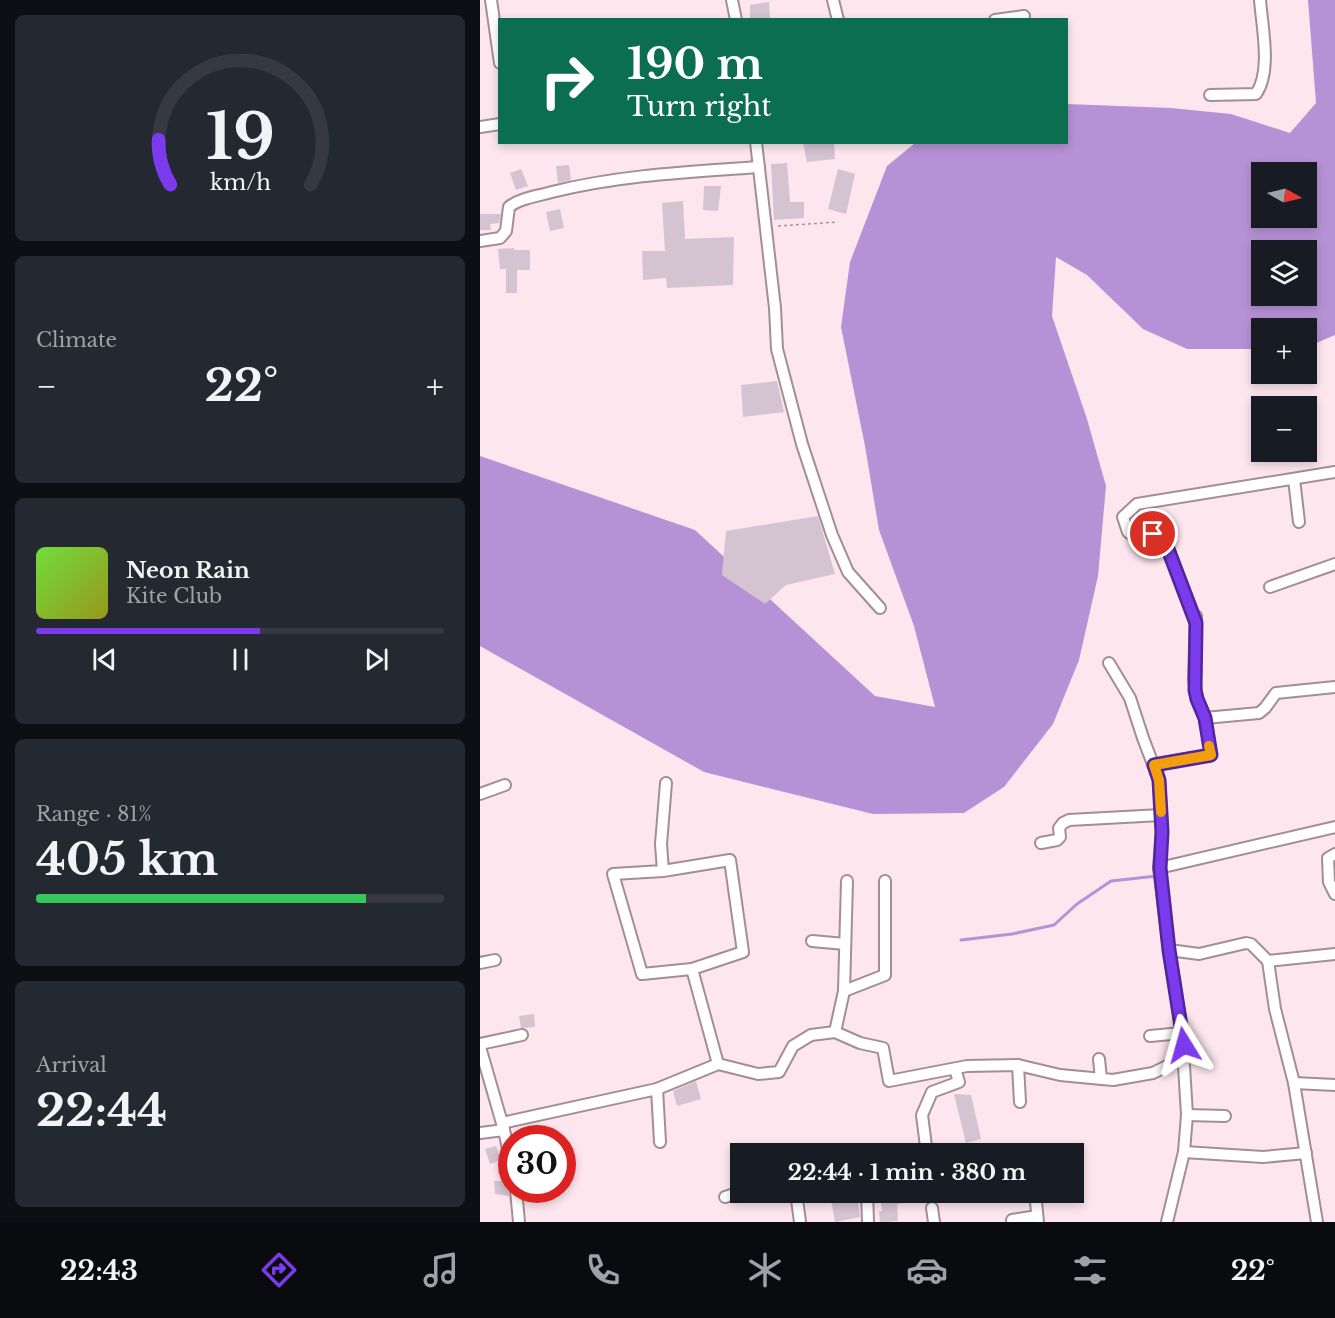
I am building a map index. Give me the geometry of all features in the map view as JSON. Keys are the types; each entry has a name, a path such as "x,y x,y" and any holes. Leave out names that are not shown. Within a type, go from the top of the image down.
{"street":[{"path":"491,0 498,49"},
{"path":"732,0 736,18"},
{"path":"833,0 838,18"},
{"path":"1210,95 1256,94 1262,85 1264,65 1260,0"},
{"path":"1010,18 1024,16"},
{"path":"480,127 498,124"},
{"path":"756,144 775,308 777,349 817,494 832,535 848,572 880,608"},
{"path":"480,242 500,238 506,231 509,207 533,197 627,177 759,167"},
{"path":"1154,765 1211,755 1205,718 1197,699 1194,679 1195,616 1166,544 1153,534 1142,541 1128,532 1123,518 1137,504 1335,472"},
{"path":"1293,479 1299,522"},
{"path":"1269,587 1335,564"},
{"path":"1110,663 1130,698 1159,780 1160,868 1185,1058 1184,1152 1167,1222"},
{"path":"1205,718 1259,713 1276,693 1335,687"},
{"path":"663,871 661,844 666,783"},
{"path":"480,794 505,785"},
{"path":"1041,843 1058,840 1059,828 1070,820 1161,815"},
{"path":"1160,868 1335,827"},
{"path":"1335,854 1328,858 1329,882 1335,894"},
{"path":"730,860 743,952 692,969 642,974 613,874 663,871 730,860"},
{"path":"835,1032 844,991 847,881"},
{"path":"844,991 885,975 885,881"},
{"path":"812,941 845,944"},
{"path":"1169,950 1199,954 1246,943 1251,944 1268,961 1275,1010 1294,1083 1317,1222"},
{"path":"1268,961 1335,954"},
{"path":"480,963 495,960"},
{"path":"692,969 718,1064"},
{"path":"507,1125 657,1089 718,1064 758,1074 779,1071 793,1046 811,1035 835,1032 860,1043 884,1048 889,1081 967,1066 1018,1065 1060,1075 1113,1080 1153,1073 1185,1058"},
{"path":"1150,1036 1182,1032"},
{"path":"503,1125 480,1045 522,1035"},
{"path":"1099,1059 1101,1079"},
{"path":"1018,1065 1020,1102"},
{"path":"926,1143 922,1115 932,1092 959,1082 955,1069"},
{"path":"1294,1083 1335,1085"},
{"path":"657,1089 660,1143"},
{"path":"1186,1115 1225,1116"},
{"path":"480,1133 498,1128"},
{"path":"1184,1152 1263,1157 1306,1153"},
{"path":"724,1197 730,1195"},
{"path":"517,1203 519,1222"},
{"path":"797,1203 800,1222"},
{"path":"867,1203 867,1222"},
{"path":"1012,1220 1037,1219 1036,1203"},
{"path":"932,1208 934,1222"}],"path":[{"path":"765,227 838,222"}],"shaded area":[{"path":"1308,0 1335,0 1335,335 1317,343 1317,318 1251,318 1251,349 1187,349 1143,329 1087,275 1056,257 1052,316 1087,419 1106,486 1098,576 1079,660 1053,724 1004,787 964,813 873,814 704,772 480,646 480,456 695,530 875,696 935,707 914,626 879,530 841,327 850,262 887,166 914,144 1068,144 1068,104 1171,108 1231,114 1290,133 1316,103"}],"building":[{"path":"769,2 770,18 750,18 750,5"},
{"path":"803,144 834,144 835,159 807,162"},
{"path":"787,163 790,202 804,202 804,218 774,220 771,164"},
{"path":"569,165 571,180 558,183 556,166"},
{"path":"521,169 528,186 516,190 510,173"},
{"path":"838,169 855,174 846,214 828,209"},
{"path":"704,186 721,186 718,211 703,210"},
{"path":"683,201 685,239 734,237 733,285 667,288 666,278 643,280 642,251 665,251 662,203"},
{"path":"560,209 564,228 550,231 546,212"},
{"path":"480,214 501,214 499,223 490,224 491,230 480,230"},
{"path":"514,248 514,250 530,250 530,270 517,270 517,293 506,293 506,269 500,269 498,249"},
{"path":"777,381 784,412 743,417 741,385"},
{"path":"818,516 835,574 786,585 765,604 722,575 726,531"},
{"path":"534,1014 535,1027 521,1028 519,1016"},
{"path":"696,1081 701,1099 677,1106 673,1091"},
{"path":"954,1094 971,1095 981,1139 966,1143"},
{"path":"496,1146 498,1161 490,1164 485,1149"},
{"path":"494,1181 498,1181 498,1194 495,1194"},
{"path":"832,1203 858,1203 860,1217 835,1222"},
{"path":"881,1203 903,1203 897,1204 898,1221 880,1222 879,1211 882,1211"}],"waterway":[{"path":"961,940 1012,934 1054,925 1077,904 1111,881 1157,876"}],"slow traffic":[{"path":"1161,812 1159,780 1154,765 1211,755 1209,746"}],"route":[{"path":"1153,534 1166,544 1196,623 1195,690 1205,718 1211,755 1154,765 1159,780 1162,832 1160,868 1169,950 1184,1045"}]}
